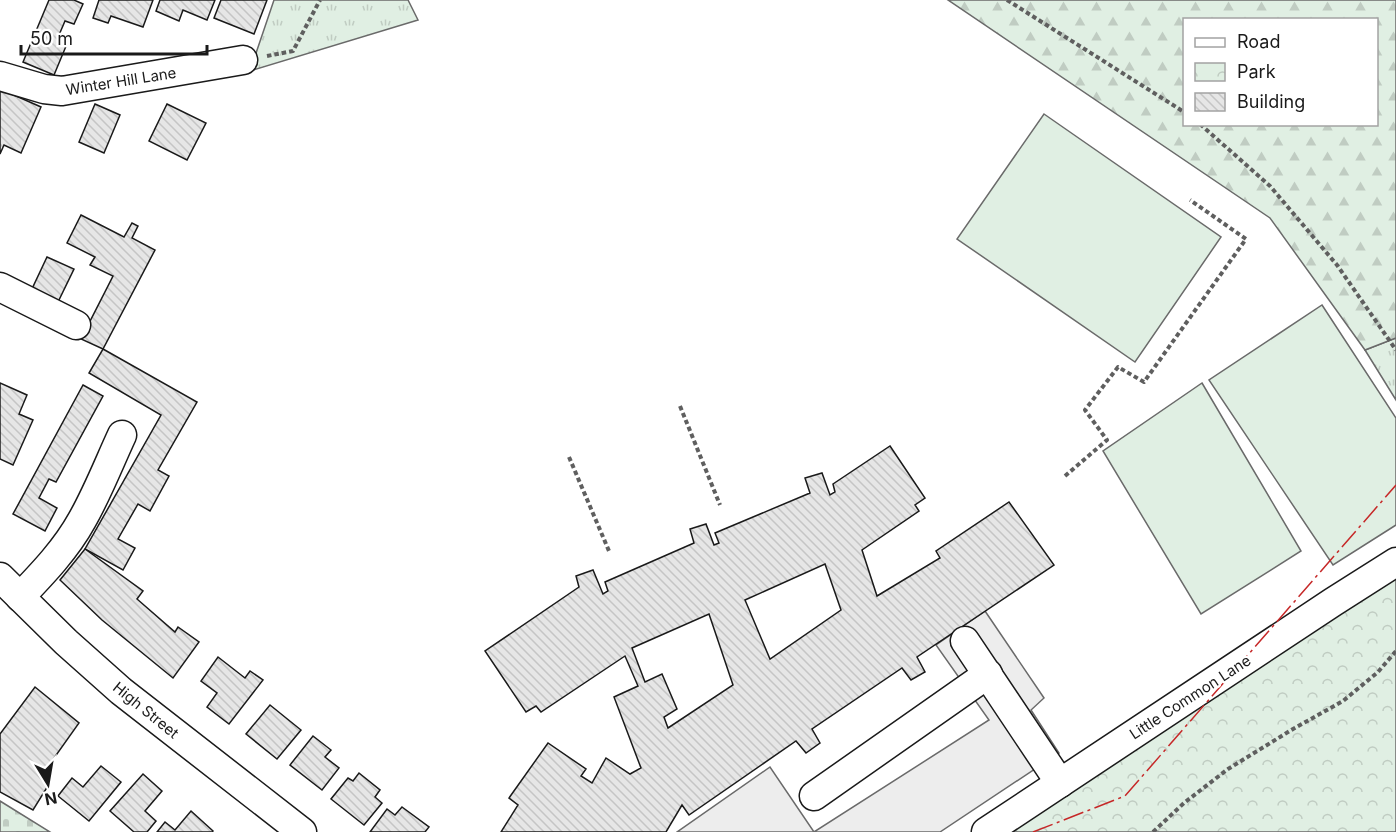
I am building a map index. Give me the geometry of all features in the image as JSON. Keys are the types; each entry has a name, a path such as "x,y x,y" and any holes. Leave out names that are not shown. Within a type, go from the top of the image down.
{"street":[{"name":"Winter Hill Lane","path":"0,76 44,89 62,91 243,60"},
{"path":"0,287 76,325"},
{"path":"20,597 45,571 73,535 83,519 122,435"},
{"name":"Little Common Lane","path":"986,832 1396,562"},
{"name":"High Street","path":"0,577 66,642 121,691 302,832"},
{"path":"965,640 1060,783"},
{"path":"814,796 988,675"}],"path":[{"path":"243,60 293,51 320,0"},
{"path":"1007,0 1183,111"},
{"path":"1202,126 1270,186 1337,265 1396,350"},
{"path":"1065,476 1107,440 1085,410 1118,366 1144,382 1246,239 1190,200"},
{"path":"680,406 720,505"},
{"path":"568,457 609,551"},
{"path":"1153,832 1184,803 1228,769 1342,701 1378,672 1396,651"}],"green space":[{"path":"274,0 408,0 418,20 250,71"},
{"path":"948,0 1396,0 1396,338 1365,350 1270,218"},
{"path":"1044,114 1221,237 1135,362 957,239"},
{"path":"1322,305 1396,418 1396,525 1333,565 1209,380"},
{"path":"1396,338 1396,400 1365,350"},
{"path":"1202,383 1301,551 1201,614 1103,451"},
{"path":"1396,572 1396,832 986,832"},
{"path":"0,801 50,832 0,832"}],"shaded area":[{"path":"985,611 1044,698 1031,710 1059,753 940,832 814,832 989,720 936,645"},
{"path":"770,767 814,832 677,832"}],"building":[{"path":"49,0 74,0 83,4 74,24 65,21 59,35 69,39 54,75 23,62"},
{"path":"99,0 153,0 143,27 111,16 108,23 93,18"},
{"path":"160,0 215,0 207,20 183,10 179,21 156,11"},
{"path":"221,0 267,0 254,34 214,18"},
{"path":"0,89 41,107 21,153 4,145 0,154"},
{"path":"95,104 120,115 104,153 79,142"},
{"path":"167,104 206,123 187,160 149,141"},
{"path":"81,215 124,237 132,223 138,226 132,238 155,250 103,349 81,339 113,276 90,265 95,257 67,243"},
{"path":"47,257 74,269 57,304 31,291"},
{"path":"103,349 197,402 158,470 169,476 150,511 138,504 118,539 135,548 123,570 85,549 161,415 89,373"},
{"path":"0,383 27,395 19,414 33,420 13,465 0,459"},
{"path":"83,385 103,396 56,482 49,479 39,498 57,508 45,531 13,514"},
{"path":"890,446 925,498 915,505 919,511 862,550 877,596 940,558 936,551 1009,502 1054,565 917,657 925,672 911,680 902,668 812,729 820,743 806,753 796,741 689,815 682,805 666,832 501,832 518,805 509,798 548,743 586,769 581,776 592,783 606,758 630,774 641,768 614,697 638,686 625,656 541,712 536,706 526,712 485,651 579,587 576,576 593,570 603,594 608,591 605,582 694,543 690,529 706,524 714,545 719,543 715,533 810,493 805,478 822,473 830,495 835,492 833,484","holes":["825,564 841,610 770,659 745,600","709,614 733,685 668,728 664,717 677,709 662,674 645,682 632,648"]},
{"path":"85,549 143,591 137,599 175,632 178,627 199,642 173,678 102,620 60,580"},
{"path":"218,657 245,678 250,671 263,680 229,724 207,707 217,693 201,681"},
{"path":"35,687 79,723 42,775 51,781 33,810 0,792 0,734"},
{"path":"270,705 301,730 277,759 246,734"},
{"path":"313,736 331,750 325,757 339,768 322,790 290,765"},
{"path":"101,766 121,782 89,821 58,796 72,778 83,787"},
{"path":"359,773 380,790 375,797 382,803 364,825 331,799 348,778 353,781"},
{"path":"143,774 162,791 145,811 156,821 147,832 134,832 110,811"},
{"path":"402,807 429,827 425,832 370,832 387,809 395,815"},
{"path":"191,811 213,831 157,832 165,822 175,830"}],"power":[{"path":"1033,832 1125,796 1396,485"}]}
